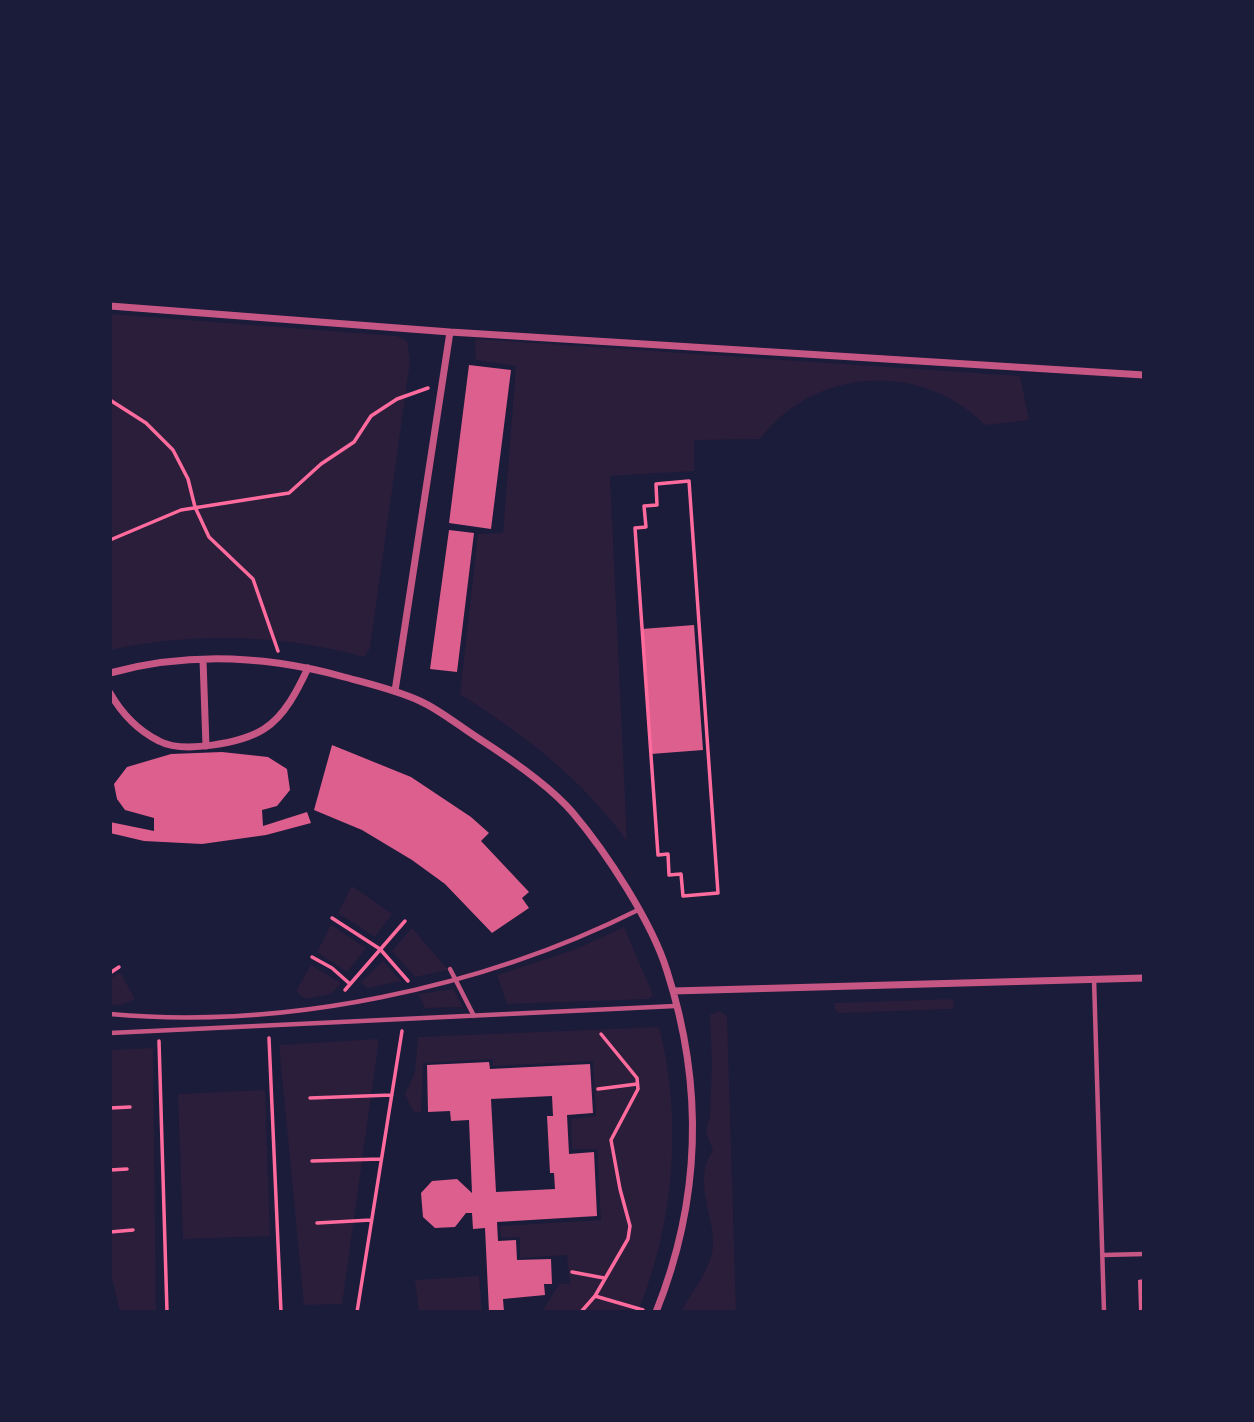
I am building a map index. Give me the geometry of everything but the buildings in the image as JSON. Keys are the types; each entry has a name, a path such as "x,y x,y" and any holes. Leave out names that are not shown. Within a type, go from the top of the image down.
{"street":[{"path":"110,306 450,332 1144,375"},
{"path":"395,691 450,332"},
{"path":"110,673 149,662 243,658 308,668 395,691 423,702 503,754 572,811 628,890 667,968 690,1074 694,1151 690,1198 680,1244 656,1312"},
{"path":"203,660 206,746"},
{"path":"110,693 132,723 162,743 206,746 244,739 266,728 297,691 308,668"},
{"path":"673,991 1144,978"}],"lane":[{"path":"110,1014 201,1016 354,1001 412,989 548,952 638,910"},
{"path":"450,969 474,1016"},
{"path":"1094,979 1104,1312"},
{"path":"110,1033 676,1006"},
{"path":"1103,1255 1144,1254"}],"path":[{"path":"110,540 131,534 160,517 195,508 289,493 321,464 354,442 371,416 397,399 442,383"},
{"path":"110,400 146,423 173,450 188,479 195,508 209,537 253,579 278,651"},
{"path":"689,481 718,894 683,896 681,874 669,875 668,854 658,855 635,528 646,527 645,506 657,505 656,484 685,482 689,481"},
{"path":"332,918 380,949 412,989"},
{"path":"331,1005 405,920"},
{"path":"312,957 332,968 350,985 354,1001"},
{"path":"110,973 118,967"},
{"path":"357,1312 404,1019"},
{"path":"268,1026 281,1312"},
{"path":"159,1031 167,1312"},
{"path":"581,1312 595,1296 628,1239 630,1226 612,1157 611,1140 637,1084 637,1078 601,1034"},
{"path":"598,1088 637,1084"},
{"path":"310,1098 392,1096"},
{"path":"110,1108 130,1107"},
{"path":"312,1161 381,1159"},
{"path":"110,1170 127,1169"},
{"path":"317,1223 372,1220"},
{"path":"110,1232 133,1230"},
{"path":"572,1272 604,1278"},
{"path":"595,1296 647,1312"}],"shaded area":[{"path":"110,314 397,336 407,341 410,361 370,648 364,657 302,644 237,638 173,640 110,650"},
{"path":"475,339 1020,376 1029,420 985,425 960,404 931,390 901,382 870,381 839,386 810,397 783,415 760,439 694,440 694,471 610,476 627,841 590,797 551,760 508,726 460,694 478,534 503,533 516,366 476,360"},
{"path":"352,886 392,914 375,937 338,913"},
{"path":"331,925 366,948 347,972 317,952"},
{"path":"624,927 653,995 649,999 507,1004 497,975 576,949"},
{"path":"412,928 448,970 415,977 392,951"},
{"path":"383,961 401,981 367,988 361,982"},
{"path":"311,965 341,983 331,994 305,999 296,991"},
{"path":"120,972 135,999 121,1005 110,1004 110,979"},
{"path":"453,989 463,1007 425,1008 418,994"},
{"path":"953,999 954,1009 839,1013 835,1010 835,1003"},
{"path":"719,1011 727,1016 736,1312 681,1312 703,1276 712,1253 712,1229 704,1175 713,1151 706,1132 710,1115 712,1063 710,1015"},
{"path":"659,1027 671,1099 671,1171 660,1243 638,1312 542,1312 559,1284 570,1284 567,1255 520,1258 520,1237 501,1238 500,1226 601,1220 597,1149 572,1149 571,1119 596,1116 593,1061 493,1066 493,1059 423,1063 421,1113 413,1111 405,1094 415,1072 418,1037"},
{"path":"379,1039 342,1304 304,1305 279,1045"},
{"path":"153,1048 156,1312 120,1312 110,1270 110,1050"},
{"path":"265,1090 270,1236 183,1239 178,1094"},
{"path":"479,1276 482,1312 419,1312 415,1280"}]}
